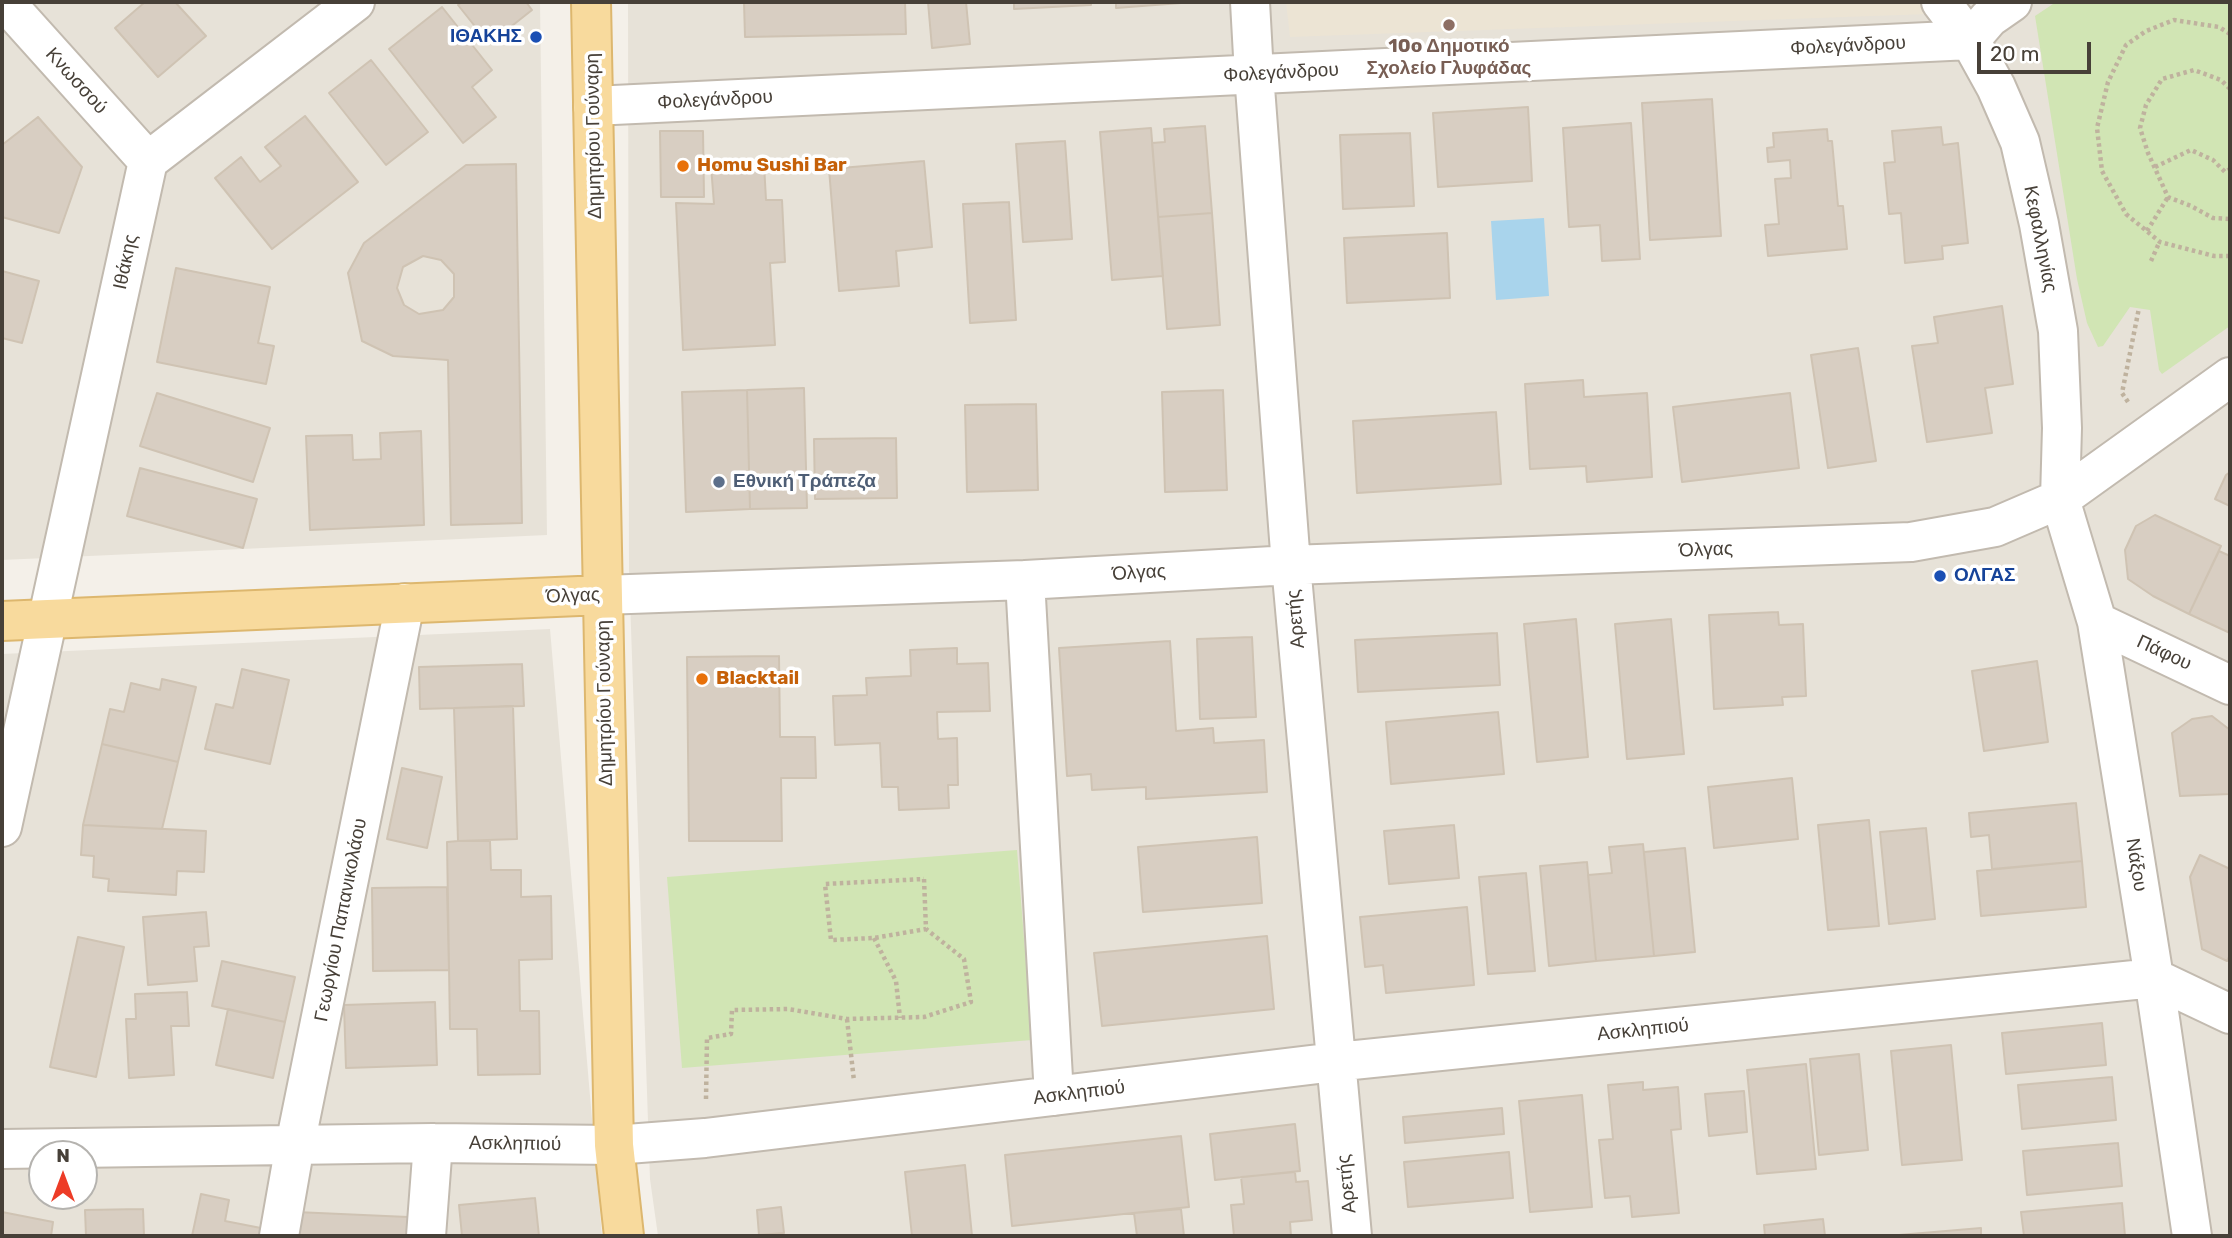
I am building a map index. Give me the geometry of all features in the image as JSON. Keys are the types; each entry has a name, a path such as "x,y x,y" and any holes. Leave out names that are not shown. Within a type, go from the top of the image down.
{"main road":[{"name":"Δημητρίου Γούναρη","path":"592,2 614,1145 624,1236"},
{"name":"Όλγας","path":"2,621 602,595"}],"street":[{"name":"Κνωσσού","path":"5,2 148,160"},
{"path":"148,160 355,2"},
{"name":"Αρετής","path":"1250,2 1291,565 1352,1236"},
{"name":"Κεφαλληνίας","path":"1941,2 1970,40 1996,87 2020,142 2039,224 2057,331 2062,428 2060,499"},
{"path":"1970,40 1989,18 2012,2"},
{"name":"Φολεγάνδρου","path":"593,106 1970,40"},
{"name":"Ιθάκης","path":"2,827 148,160"},
{"name":"Όλγας","path":"602,595 1025,580 1291,565 1911,542 1995,527 2060,499 2230,377"},
{"name":"Νάξου","path":"2060,499 2097,622 2192,1236"},
{"path":"1025,580 1054,1096"},
{"name":"Γεωργίου Παπανικολάου","path":"279,1236 405,603"},
{"name":"Πάφου","path":"2097,622 2230,685"},
{"path":"2154,978 2230,1014"},
{"name":"Ασκληπιού","path":"2,1149 433,1143 614,1145 705,1138 1335,1062 2154,978"},
{"path":"426,1236 433,1143"}],"path":[{"path":"2230,34 2220,27 2174,20 2146,31 2126,45 2108,82 2097,128 2102,171 2126,214 2160,242 2214,256 2230,256"},
{"path":"2230,89 2221,80 2194,71 2162,79 2146,105 2140,128 2168,197 2213,218 2230,219"},
{"path":"2155,167 2191,150 2213,160 2225,172 2230,169"},
{"path":"2147,231 2168,197"},
{"path":"2151,261 2160,242"},
{"path":"2140,308 2122,393 2147,436"},
{"path":"705,1138 707,1038 731,1034 732,1010 788,1009 847,1019 900,1018 924,1017 971,1002 964,959 926,929 874,938 831,940 825,884 924,879 926,929"},
{"path":"874,938 896,981 900,1018"},
{"path":"847,1019 858,1121"}],"shaded area":[{"path":"2,2 540,2 547,535 2,560"},
{"path":"628,2 2230,2 2230,1236 658,1236 650,1179 629,570"},
{"name":"10o Δημοτικό Σχολείο Γλυφάδας","path":"1286,2 1919,2 1928,14 1290,37"},
{"path":"550,629 602,1236 2,1236 2,654"}],"green space":[{"path":"2056,2 2230,2 2230,326 2162,374 2159,370 2150,310 2130,307 2103,346 2098,347 2087,323 2077,279 2035,16"},
{"path":"1017,850 1032,1040 682,1068 667,877"}],"water":[{"path":"1544,218 1549,296 1496,300 1491,221"}],"building":[{"path":"145,2 175,2 206,36 158,77 115,28"},
{"path":"462,2 526,2 532,10 489,44 458,5"},
{"path":"744,2 905,2 906,34 745,37"},
{"path":"928,2 966,2 970,44 932,48"},
{"path":"1014,2 1091,2 1091,5 1014,9"},
{"path":"1116,2 1194,2 1116,8"},
{"path":"442,7 492,70 472,87 496,117 463,143 389,49"},
{"path":"371,60 428,132 386,165 329,93"},
{"path":"1712,99 1721,236 1650,240 1642,103"},
{"path":"1528,107 1532,181 1438,187 1433,113"},
{"path":"305,116 358,182 272,249 215,178 241,157 260,182 281,166 265,147"},
{"path":"38,117 82,167 59,233 2,217 2,145"},
{"path":"1631,123 1640,259 1602,261 1600,225 1569,227 1563,128"},
{"path":"1205,126 1212,213 1158,217 1152,143 1165,142 1164,129"},
{"path":"1941,127 1943,145 1958,143 1968,243 1942,246 1943,259 1905,263 1901,213 1889,214 1884,163 1895,162 1892,131"},
{"path":"1151,128 1163,276 1112,280 1100,132"},
{"path":"1827,129 1828,141 1832,141 1838,206 1843,206 1847,249 1768,256 1765,225 1779,224 1775,179 1791,178 1790,160 1768,162 1767,148 1774,147 1773,133"},
{"path":"660,131 703,131 704,197 661,197"},
{"path":"1410,133 1414,206 1343,209 1340,135"},
{"path":"1065,141 1072,239 1023,242 1016,144"},
{"path":"924,161 932,247 896,251 899,286 839,291 829,169"},
{"path":"516,164 522,523 451,525 448,360 393,356 362,341 348,273 364,243 466,165","holes":["423,256 441,260 454,274 454,297 443,310 419,314 404,305 397,288 403,267"]},
{"path":"764,164 766,200 782,200 785,262 770,263 775,345 683,350 676,203 714,204 711,166"},
{"path":"1009,202 1016,320 970,323 963,204"},
{"path":"1212,213 1220,325 1167,329 1158,217"},
{"path":"1447,233 1450,298 1347,303 1344,238"},
{"path":"176,268 270,287 258,343 274,346 266,384 157,362"},
{"path":"2,271 39,281 22,343 2,338"},
{"path":"2002,306 2013,384 1985,388 1992,433 1927,442 1912,346 1938,343 1934,317"},
{"path":"1858,348 1876,461 1828,468 1811,355"},
{"path":"1583,380 1584,397 1647,393 1652,477 1587,482 1586,466 1530,469 1525,384"},
{"path":"804,388 807,508 750,509 747,390"},
{"path":"747,390 750,509 686,512 682,392"},
{"path":"1223,390 1227,490 1165,492 1162,392"},
{"path":"157,393 270,428 253,482 140,446"},
{"path":"1790,393 1799,468 1682,482 1673,407"},
{"path":"1036,404 1038,490 967,492 965,405"},
{"path":"1496,412 1501,484 1357,493 1353,421"},
{"path":"421,431 424,525 310,530 306,436 352,435 353,460 381,459 380,433"},
{"path":"896,438 897,498 815,499 814,439"},
{"path":"140,468 257,499 243,548 127,516"},
{"path":"2230,472 2230,506 2215,499"},
{"path":"2155,515 2221,546 2189,614 2153,596 2128,579 2125,550 2136,526"},
{"path":"2219,551 2230,556 2230,633 2189,614"},
{"path":"1778,612 1779,625 1803,624 1806,696 1782,697 1783,705 1714,709 1709,615"},
{"path":"1576,619 1588,757 1537,762 1524,624"},
{"path":"1671,619 1684,754 1627,759 1615,624"},
{"path":"1497,633 1500,685 1358,692 1355,640"},
{"path":"1252,637 1256,717 1200,719 1197,639"},
{"path":"1170,641 1176,731 1213,728 1214,743 1264,740 1267,792 1146,799 1146,787 1092,790 1091,774 1067,776 1059,648"},
{"path":"957,648 957,664 988,663 990,711 937,712 938,739 957,738 958,785 948,785 949,808 899,810 898,787 882,787 880,743 835,745 833,696 867,695 866,678 911,676 910,650"},
{"path":"779,656 780,737 815,737 816,778 781,778 782,841 689,841 687,657"},
{"path":"2037,661 2048,742 1984,751 1972,671"},
{"path":"522,664 524,706 420,709 419,667"},
{"path":"242,669 289,680 270,764 205,749 216,704 233,708"},
{"path":"162,679 196,687 178,762 102,744 110,709 124,712 131,683 160,690"},
{"path":"513,706 517,839 458,841 454,708"},
{"path":"1498,712 1504,774 1391,784 1386,722"},
{"path":"2212,716 2230,730 2230,794 2180,796 2172,733 2192,719"},
{"path":"102,744 178,762 162,829 83,825"},
{"path":"402,768 442,777 427,848 387,839"},
{"path":"1792,778 1798,839 1714,848 1708,787"},
{"path":"2076,803 2082,861 1992,869 1989,835 1971,837 1969,813"},
{"path":"1869,820 1879,926 1828,930 1818,825"},
{"path":"83,825 206,831 204,872 177,871 176,895 108,891 109,879 93,877 94,856 81,855"},
{"path":"1454,825 1459,878 1389,884 1384,831"},
{"path":"1926,828 1935,919 1889,924 1880,832"},
{"path":"1257,837 1262,903 1143,912 1138,847"},
{"path":"490,841 491,870 521,870 521,897 551,896 552,959 519,960 520,1011 539,1011 540,1074 478,1075 477,1029 450,1029 447,842"},
{"path":"1643,844 1654,956 1596,961 1588,875 1612,873 1609,847"},
{"path":"1685,848 1695,952 1654,956 1644,852"},
{"path":"2200,855 2230,869 2230,955 2227,961 2202,949 2190,877"},
{"path":"2082,861 2086,907 1981,916 1977,871"},
{"path":"1587,862 1596,961 1549,966 1540,866"},
{"path":"1526,873 1535,971 1488,974 1479,877"},
{"path":"447,887 449,970 373,971 372,888"},
{"path":"1467,907 1474,985 1386,993 1383,965 1365,967 1360,917"},
{"path":"206,912 209,946 194,947 197,981 148,985 143,917"},
{"path":"1267,936 1274,1009 1102,1026 1094,953"},
{"path":"78,937 124,947 96,1077 50,1067"},
{"path":"222,961 295,977 285,1022 212,1006"},
{"path":"187,992 189,1026 171,1026 174,1075 129,1078 126,1019 136,1019 135,994"},
{"path":"435,1002 437,1065 346,1068 344,1005"},
{"path":"228,1009 285,1022 273,1078 216,1065"},
{"path":"2102,1023 2106,1065 2006,1074 2002,1033"},
{"path":"1951,1045 1962,1160 1902,1165 1891,1051"},
{"path":"1859,1054 1868,1150 1819,1155 1810,1059"},
{"path":"1806,1064 1816,1169 1757,1174 1747,1070"},
{"path":"2112,1077 2116,1120 2022,1129 2018,1085"},
{"path":"1643,1082 1643,1090 1678,1087 1681,1129 1671,1130 1679,1213 1632,1217 1630,1196 1605,1198 1599,1140 1613,1139 1608,1085"},
{"path":"1744,1091 1747,1132 1709,1136 1705,1094"},
{"path":"1582,1095 1592,1207 1530,1212 1519,1101"},
{"path":"1502,1108 1504,1134 1405,1143 1403,1117"},
{"path":"1295,1124 1300,1171 1215,1180 1210,1134"},
{"path":"1181,1136 1189,1207 1012,1226 1005,1155"},
{"path":"2118,1143 2122,1186 2027,1195 2023,1151"},
{"path":"1509,1152 1513,1198 1408,1207 1404,1162"},
{"path":"965,1165 972,1236 912,1236 905,1172"},
{"path":"1295,1172 1296,1182 1308,1181 1312,1220 1290,1222 1291,1236 1234,1236 1231,1205 1244,1204 1241,1177"},
{"path":"201,1194 229,1200 225,1221 266,1229 265,1236 192,1236"},
{"path":"535,1198 539,1236 462,1236 459,1205"},
{"path":"2122,1203 2125,1236 2024,1236 2021,1212"},
{"path":"781,1207 784,1233 759,1235 757,1210"},
{"path":"143,1209 144,1236 86,1236 85,1210"},
{"path":"1181,1209 1184,1236 1137,1236 1134,1213"},
{"path":"2,1212 53,1222 51,1236 2,1236"},
{"path":"296,1212 408,1217 407,1236 295,1236"},
{"path":"1823,1219 1825,1236 1765,1236 1764,1225"},
{"path":"1981,1228 1981,1236 1899,1236 1899,1235"}],"place":[{"name":"10o Δημοτικό Σχολείο Γλυφάδας","path":"1449,25"},
{"name":"ΙΘΑΚΗΣ","path":"536,37"},
{"name":"Homu Sushi Bar","path":"683,166"},
{"name":"Εθνική Τράπεζα","path":"719,482"},
{"name":"ΟΛΓΑΣ","path":"1940,576"},
{"name":"Blacktail","path":"702,679"}]}
